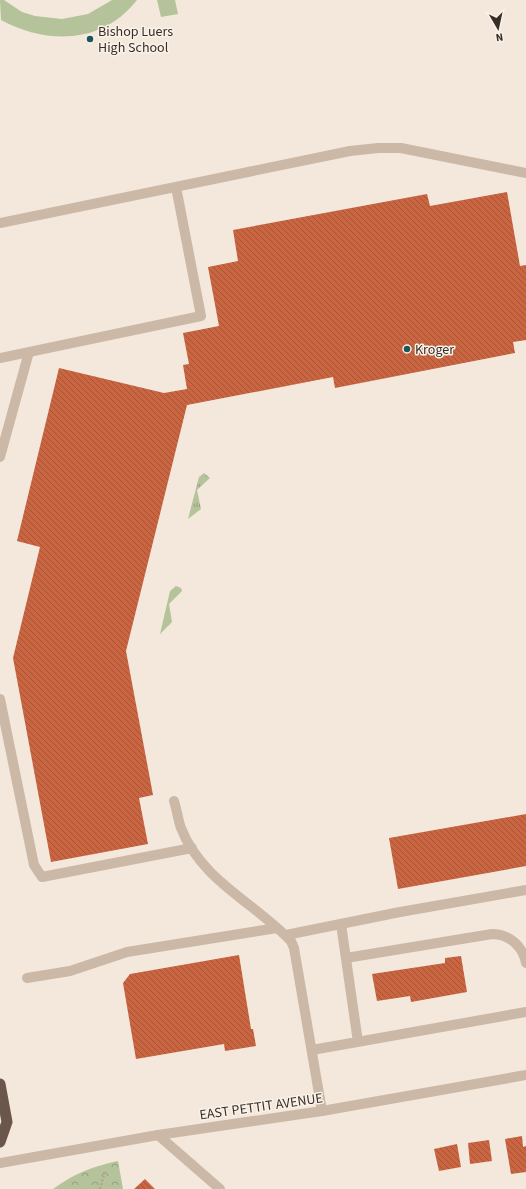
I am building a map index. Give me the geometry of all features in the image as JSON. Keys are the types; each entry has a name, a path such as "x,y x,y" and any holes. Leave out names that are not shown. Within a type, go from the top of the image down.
{"highway":[{"path":"0,1084 6,1122 0,1142"}],"street":[{"path":"0,223 350,151 378,148 401,148 526,173"},
{"path":"0,358 201,316 176,187"},
{"path":"0,457 29,352"},
{"path":"0,699 34,865 42,877 192,848"},
{"path":"174,801 181,828 192,848 210,871 227,888 286,935 294,948 322,1111"},
{"path":"286,935 526,890"},
{"path":"340,924 358,1042"},
{"path":"27,978 70,971 128,952 277,928"},
{"path":"346,958 492,934 502,934 512,940 524,954 526,963"},
{"path":"312,1050 526,1012"},
{"name":"EAST PETTIT AVENUE","path":"0,1163 158,1135 322,1111 526,1075"},
{"path":"158,1135 220,1189"}],"path":[{"path":"100,1189 104,1170"}],"green space":[{"path":"0,0 4,0 22,12 35,16 62,19 88,14 112,0 137,0 123,15 108,25 91,32 74,36 55,36 37,34 1,20"},
{"path":"157,0 175,0 178,14 161,17"},
{"path":"204,473 210,478 197,490 201,509 188,519 199,477"},
{"path":"176,586 181,588 182,591 169,604 172,622 160,634 170,591"},
{"path":"118,1161 123,1189 53,1189 84,1171"}],"building":[{"path":"507,192 520,266 526,265 526,340 513,342 515,353 335,388 333,377 187,405 126,651 153,795 139,798 148,844 51,862 13,658 40,547 17,541 59,368 164,393 187,389 183,365 189,364 183,333 219,326 208,267 238,261 233,230 427,194 430,206"},
{"path":"526,814 526,866 398,889 389,838"},
{"path":"239,955 251,1029 253,1029 256,1046 225,1051 224,1044 136,1059 123,983 130,974"},
{"path":"461,956 467,992 411,1002 410,996 377,1001 372,974 445,963 445,958"},
{"path":"522,1136 523,1147 526,1146 526,1172 511,1174 505,1139"},
{"path":"489,1140 492,1161 470,1164 468,1143"},
{"path":"457,1144 461,1167 439,1171 434,1149"},
{"path":"145,1179 155,1189 134,1189"}],"place":[{"name":"Bishop Luers High School","path":"90,39"},
{"name":"Kroger","path":"407,349"}]}
